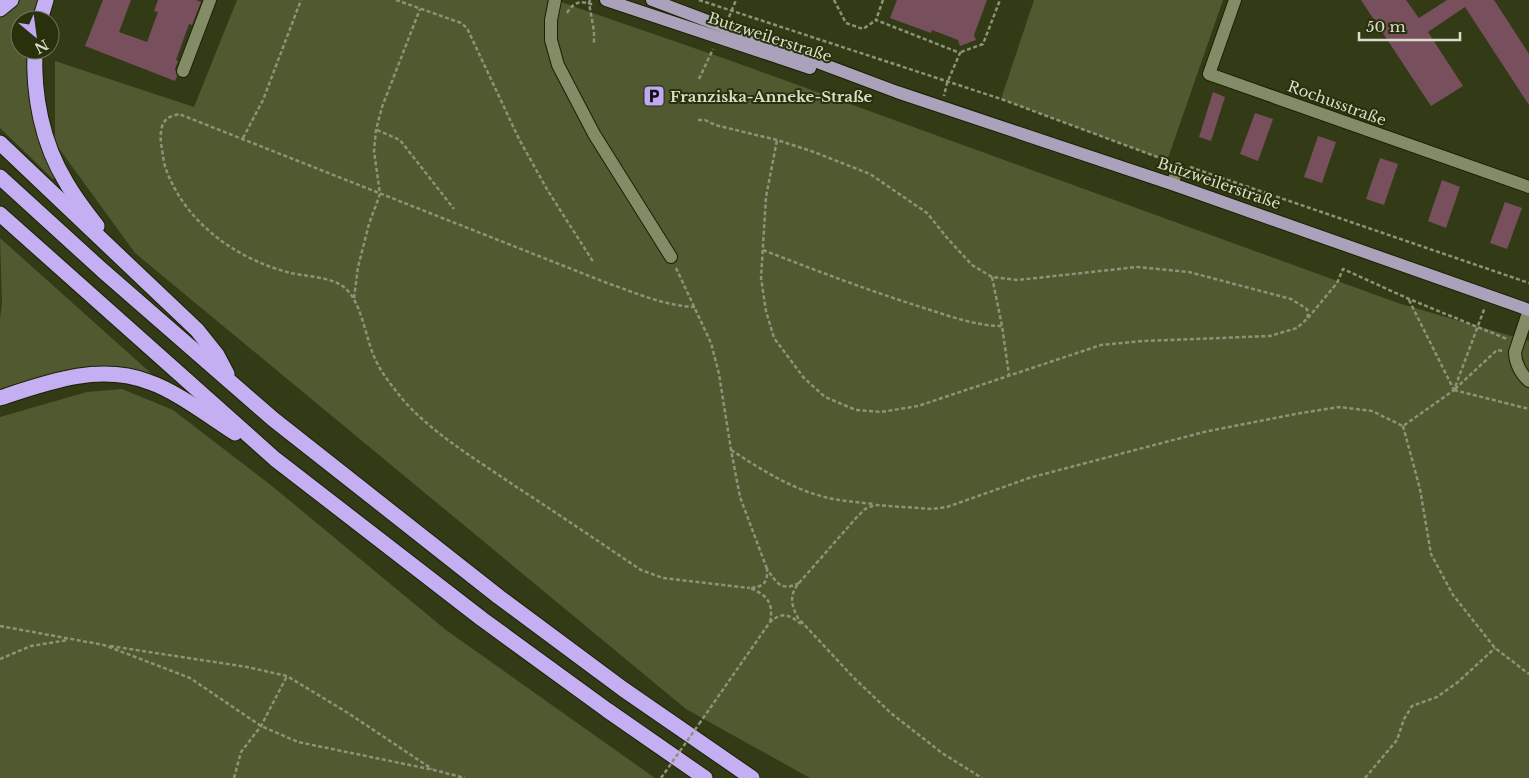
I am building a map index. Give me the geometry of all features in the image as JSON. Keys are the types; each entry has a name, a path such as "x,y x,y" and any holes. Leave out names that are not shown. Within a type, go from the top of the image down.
{"highway":[{"path":"0,9 11,0"},
{"path":"35,60 37,102 54,158 65,182 118,256"},
{"path":"0,143 197,330 217,355 233,384"},
{"path":"0,177 102,270 233,384 346,477 500,597 623,689 752,778"},
{"path":"0,214 275,459 482,619 607,710 705,778"},
{"path":"0,398 56,380 101,374 123,375 150,382 172,393 275,459"}],"main road":[{"name":"Butzweilerstraße","path":"652,0 721,32"},
{"name":"Butzweilerstraße","path":"602,3 721,32 1172,184 1529,310"}],"lane":[{"path":"183,71 210,0"},
{"path":"555,0 551,40 558,65 594,134 671,257"},
{"name":"Rochusstraße","path":"1235,0 1209,74 1529,187"},
{"path":"1172,184 1180,166"},
{"path":"1529,310 1517,348 1519,368 1529,381"}],"path":[{"path":"243,138 263,100 301,0"},
{"path":"396,0 461,23 467,28 519,139 543,183 594,263"},
{"path":"699,0 947,83 1001,99 1180,166 1529,284"},
{"path":"699,79 736,0"},
{"path":"834,0 846,23 863,29 876,20 884,0"},
{"path":"876,20 960,53 983,44 1000,0"},
{"path":"565,16 574,3 578,1 602,3"},
{"path":"590,2 594,44"},
{"path":"354,298 358,267 369,224 380,194 374,151 376,130 382,108 420,8"},
{"path":"941,106 947,83 960,53"},
{"path":"671,257 695,306 711,343 719,374 740,496 767,569 768,578 765,584 760,587 750,588 663,578 641,570 457,448 421,419 388,382 373,356 354,298 344,287 327,280 287,272 256,261 223,242 191,214 178,195 166,170 160,141 162,127 168,118 179,114 607,283 661,302 695,306"},
{"path":"698,120 705,120 715,125 777,140 870,174 927,212 972,265 992,277 1018,280 1137,268 1189,272 1291,299 1307,309 1308,318"},
{"path":"376,130 400,140 454,209"},
{"path":"777,140 766,196 761,278 766,310 774,338 804,378 825,397 856,410 881,412 918,406 1101,346 1143,341 1270,336 1297,328 1308,318 1337,283 1343,269 1409,299 1478,327 1517,348"},
{"path":"763,250 865,290 948,316 990,326 1002,326"},
{"path":"992,277 1009,375"},
{"path":"1454,390 1489,296"},
{"path":"1409,299 1454,390 1529,409"},
{"path":"1403,426 1454,390 1497,350 1517,348"},
{"path":"731,450 763,470 820,496 875,505 932,510 947,507 1029,478 1204,432 1339,407 1372,411 1403,426 1420,489 1431,554 1454,595 1495,648 1529,674"},
{"path":"804,626 792,603 794,589 856,518 866,509 875,505"},
{"path":"767,569 779,584 785,587 799,583"},
{"path":"750,588 761,593 768,601 772,613 770,622"},
{"path":"661,778 770,622 776,617 785,614 804,626 892,714 942,753 982,778"},
{"path":"0,626 287,676 348,713 434,770"},
{"path":"0,659 31,646 72,639"},
{"path":"104,645 190,678 261,726 298,742 464,778"},
{"path":"1365,778 1398,740 1404,719 1412,706 1436,697 1451,687 1495,648"},
{"path":"234,778 241,752 261,726 287,676"}],"green space":[{"path":"20,0 38,0 36,10 10,10 10,60 27,60 28,84 33,115 42,146 56,176 53,179 0,128 0,17"},
{"path":"237,0 555,0 726,59 1398,303 1529,341 1529,778 810,778 686,709 135,253 55,143 55,61 194,107"},
{"path":"1034,0 1223,0 1167,161 1001,99"},
{"path":"0,238 153,375 77,369 0,392 0,319 2,303"},
{"path":"122,389 173,410 272,486 446,630 655,778 0,778 0,417 87,392"}],"building":[{"path":"103,0 131,0 119,32 147,42 158,12 154,11 158,0 196,0 201,2 192,25 189,24 176,60 178,61 175,69 177,76 175,81 85,46"},
{"path":"897,0 987,0 974,35 976,40 960,46 958,40 932,30 931,33 890,18"},
{"path":"1361,0 1406,0 1419,18 1447,0 1494,0 1529,54 1529,105 1465,7 1428,32 1463,86 1431,106"},
{"path":"1213,92 1225,97 1211,141 1199,137"},
{"path":"1255,113 1273,119 1258,161 1240,154"},
{"path":"1318,136 1336,142 1322,183 1304,177"},
{"path":"1380,158 1398,164 1384,205 1366,199"},
{"path":"1442,180 1460,187 1446,228 1428,221"},
{"path":"1505,202 1522,208 1507,249 1490,243"}],"place":[{"name":"Franziska-Anneke-Straße","path":"654,96"}]}
